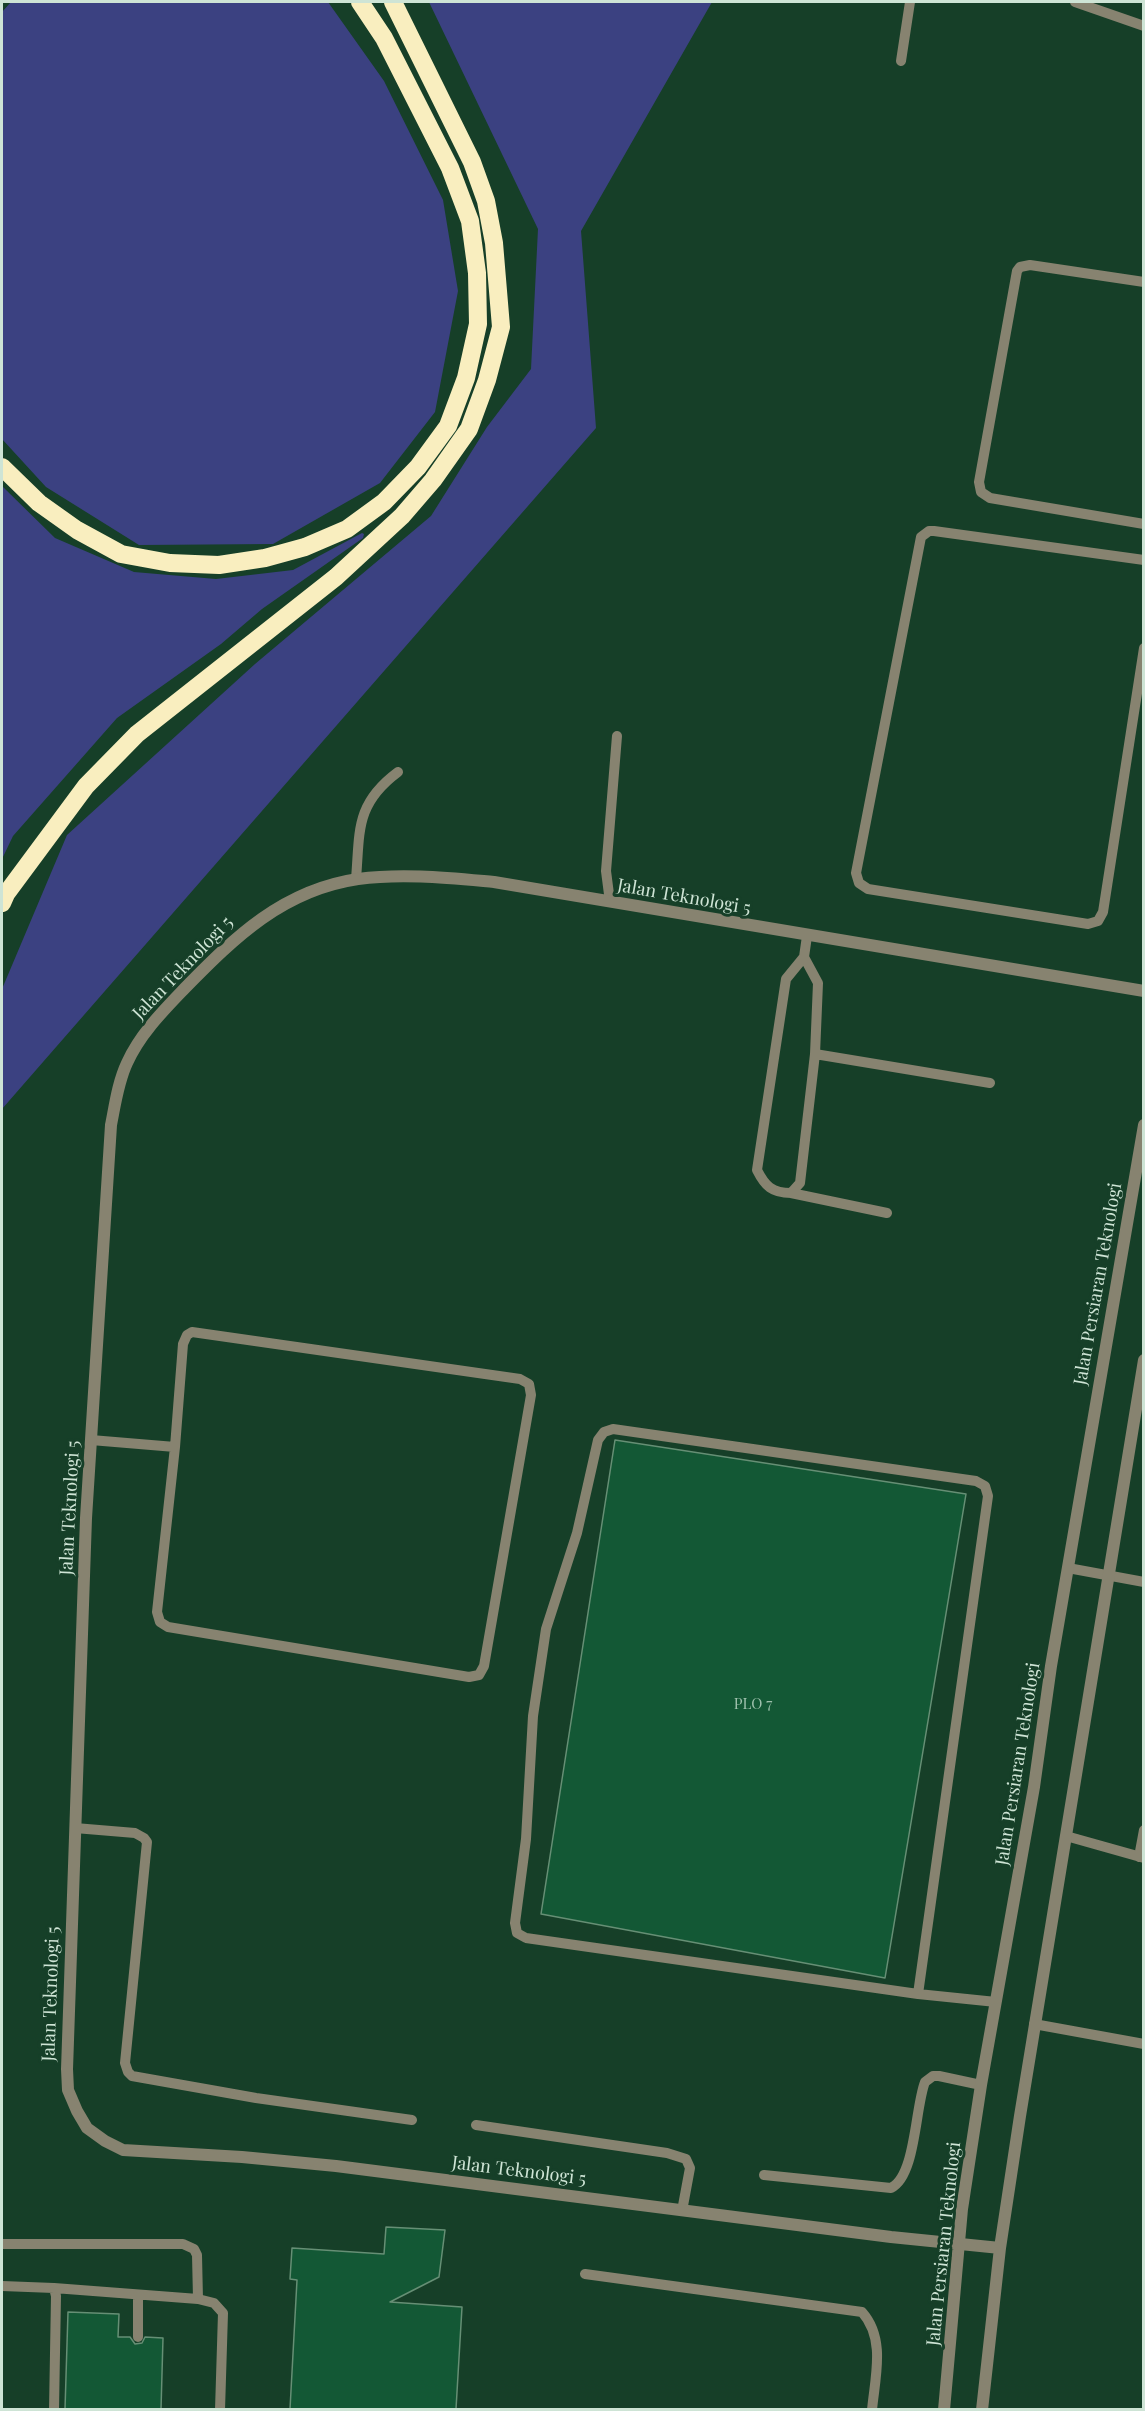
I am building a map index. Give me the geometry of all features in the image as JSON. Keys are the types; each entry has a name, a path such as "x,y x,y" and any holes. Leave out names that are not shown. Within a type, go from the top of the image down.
{"highway":[{"path":"2,467 39,503 77,530 121,554 170,563 219,565 265,558 305,547 347,529 384,502 418,467 448,426 466,378 478,324 477,273 470,221 450,168 384,38 360,2"},
{"path":"2,903 47,837 100,771 137,734 336,577 402,516 433,480 469,429 487,380 501,327 494,243 486,201 472,162 393,2"}],"street":[{"name":"Jalan Teknologi 5","path":"1000,2248 682,2211 336,2166 242,2157 123,2150 87,2128 68,2090 67,2069 91,1440 111,1125 126,1064 142,1037 158,1016 224,948 271,910 294,898 356,879 426,876 494,882 1143,992"},
{"name":"Jalan Persiaran Teknologi","path":"944,2409 959,2244 981,2085 1034,1787 1068,1568 1143,1125"},
{"path":"982,2409 1000,2248 1034,2024 1143,1360"}],"lane":[{"path":"901,61 910,2"},
{"path":"1075,2 1143,26"},
{"path":"1143,282 1030,265 1020,267 1017,271 979,482 981,492 990,498 1143,524"},
{"path":"1143,560 934,531 929,531 921,537 856,873 862,887 1088,924 1098,921 1103,912 1143,648"},
{"path":"610,902 606,871 617,736"},
{"path":"356,879 361,823 366,805 382,783 398,772"},
{"path":"807,936 804,957 786,979 757,1170 764,1185 778,1192 791,1192 887,1213"},
{"path":"791,1192 800,1183 815,1054 818,983 804,957"},
{"path":"815,1054 990,1083"},
{"path":"192,1332 525,1380 529,1384 531,1395 483,1671 479,1675 469,1677 163,1625 157,1617 157,1612 175,1447 183,1344 187,1335 192,1332"},
{"path":"918,1994 988,1496 985,1486 976,1481 613,1429 604,1432 598,1440 577,1533 546,1629 533,1716 526,1839 515,1923 518,1933 526,1938 918,1994 996,2002"},
{"path":"91,1440 175,1447"},
{"path":"1068,1568 1143,1582"},
{"path":"75,1828 135,1833 147,1842 125,2063 128,2072 137,2077 256,2098 412,2120"},
{"path":"1066,1836 1141,1858 1143,1830"},
{"path":"1034,2024 1143,2044"},
{"path":"764,2175 891,2188 899,2181 907,2167 925,2082 933,2076 939,2076 981,2085"},
{"path":"476,2125 667,2153 686,2159 690,2168 682,2211"},
{"path":"2,2244 183,2244 194,2249 197,2255 198,2299"},
{"path":"585,2274 862,2312 877,2337 872,2409"},
{"path":"2,2286 198,2299 214,2303 223,2313 220,2409"},
{"path":"54,2288 56,2296 54,2409"},
{"path":"138,2295 138,2337"}],"shaded area":[{"path":"11,2 328,2 384,81 443,200 458,291 435,412 380,483 273,544 139,545 46,487 2,439 2,12"},
{"path":"429,2 712,2 581,231 596,428 2,1109 2,989 67,835 255,664 431,516 487,427 531,369 538,229"},
{"path":"2,486 55,538 134,572 216,579 293,570 364,534 363,538 262,609 221,644 117,718 13,836 2,859"}],"building":[{"path":"615,1440 966,1494 885,1978 541,1914"},
{"path":"386,2227 445,2230 439,2277 390,2302 462,2307 456,2409 290,2409 297,2280 290,2279 292,2248 384,2254"},
{"path":"68,2312 119,2314 118,2337 130,2337 135,2344 142,2343 145,2337 163,2338 161,2409 65,2409"}]}
